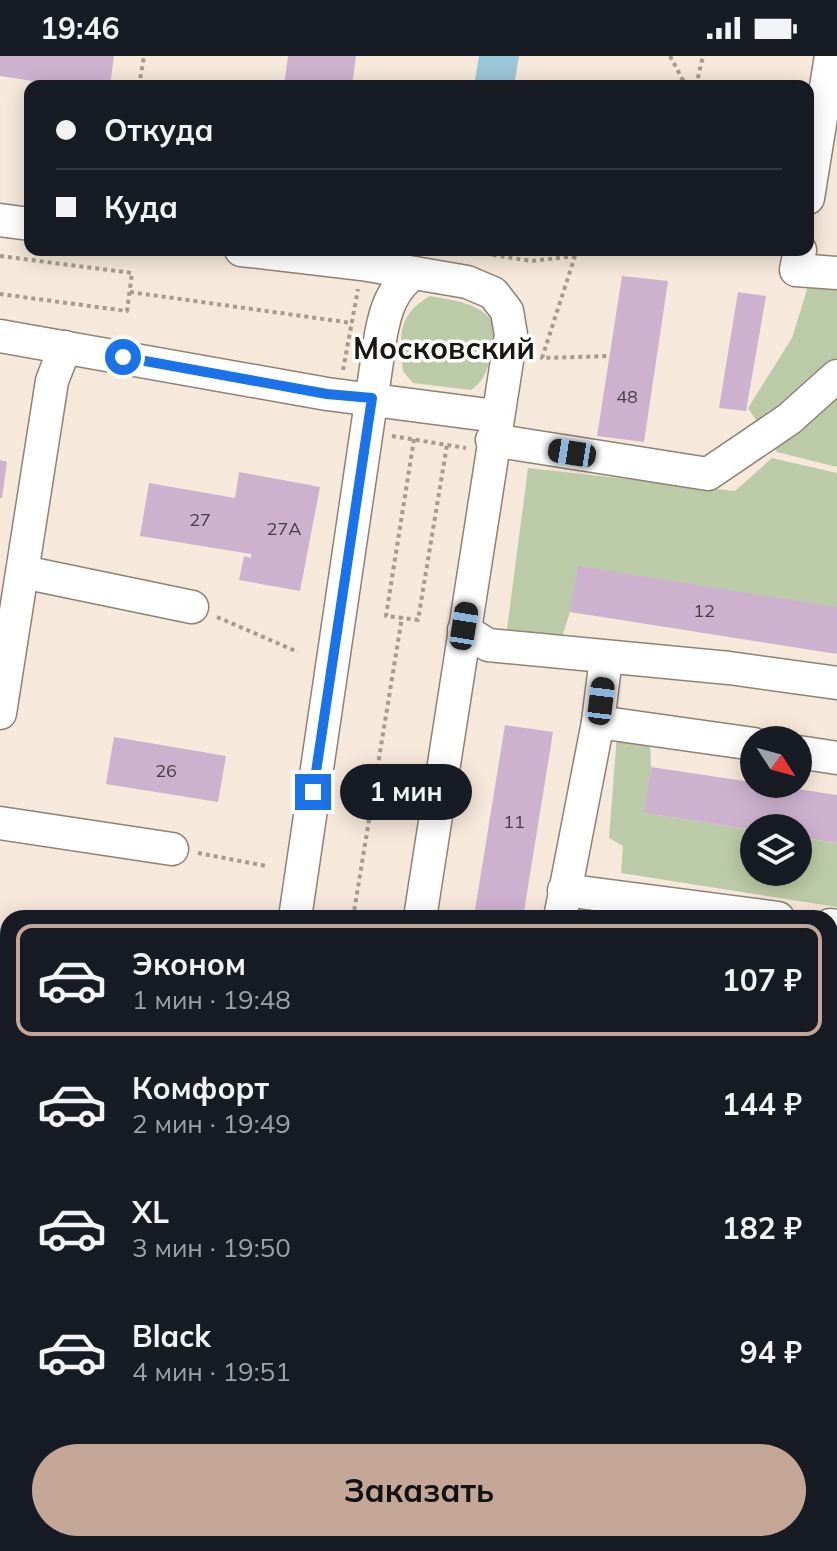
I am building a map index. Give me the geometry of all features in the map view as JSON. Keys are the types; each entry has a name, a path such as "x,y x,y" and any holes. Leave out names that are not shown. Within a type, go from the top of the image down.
{"street":[{"path":"814,161 831,56"},
{"path":"0,220 24,223"},
{"path":"293,256 467,282 493,293 507,311 511,335 421,910"},
{"path":"799,256 796,270 837,273"},
{"path":"296,910 386,308 398,285 413,273"},
{"path":"0,336 338,395 372,398 493,436 708,474 789,419 837,376"},
{"path":"0,713 52,381 65,347"},
{"path":"23,572 192,607"},
{"path":"464,630 488,645 729,668 837,683"},
{"path":"606,658 598,722 562,904 655,910"},
{"path":"598,722 740,742"},
{"path":"812,754 837,758"},
{"path":"0,823 172,849"}],"path":[{"path":"140,80 144,56"},
{"path":"670,56 683,80"},
{"path":"697,80 703,56"},
{"path":"0,256 132,273 127,311 0,294"},
{"path":"500,256 532,261 575,256 542,358 609,356"},
{"path":"338,395 362,264"},
{"path":"130,292 352,323"},
{"path":"366,432 447,445 493,436"},
{"path":"414,439 386,616 418,620 447,445"},
{"path":"192,607 298,652"},
{"path":"354,910 402,617"},
{"path":"172,849 266,866"}],"green space":[{"path":"810,280 837,283 837,467 777,452 748,408 792,338"},
{"path":"430,296 474,307 495,324 487,369 471,390 413,383 403,371 401,337 406,319"},
{"path":"772,458 837,473 837,607 570,612 560,643 506,637 528,468 735,491"},
{"path":"617,735 650,740 651,767 645,813 740,828 740,886 812,886 812,839 837,843 837,907 621,873 623,846 609,838"}],"water":[{"path":"479,56 519,56 515,80 475,80"}],"building":[{"path":"0,56 114,56 111,80 26,80 0,76"},
{"path":"288,56 356,56 353,80 285,80"},
{"path":"622,276 668,281 644,442 597,436"},
{"path":"738,292 766,296 746,411 719,408"},
{"path":"0,460 7,462 2,498 0,498"},
{"path":"239,472 320,487 300,591 239,580 244,556 251,558 251,554 140,536 149,483 235,498"},
{"path":"578,566 837,607 837,654 570,612"},
{"path":"505,725 553,732 524,910 475,910"},
{"path":"114,737 226,756 218,802 106,784"},
{"path":"651,767 740,780 740,798 812,798 812,791 837,795 837,843 812,839 812,814 740,814 740,828 644,813"}],"district":[{"name":"Московский","path":"444,348"}],"route":[{"path":"123,357 327,394 372,398 313,792"}]}
